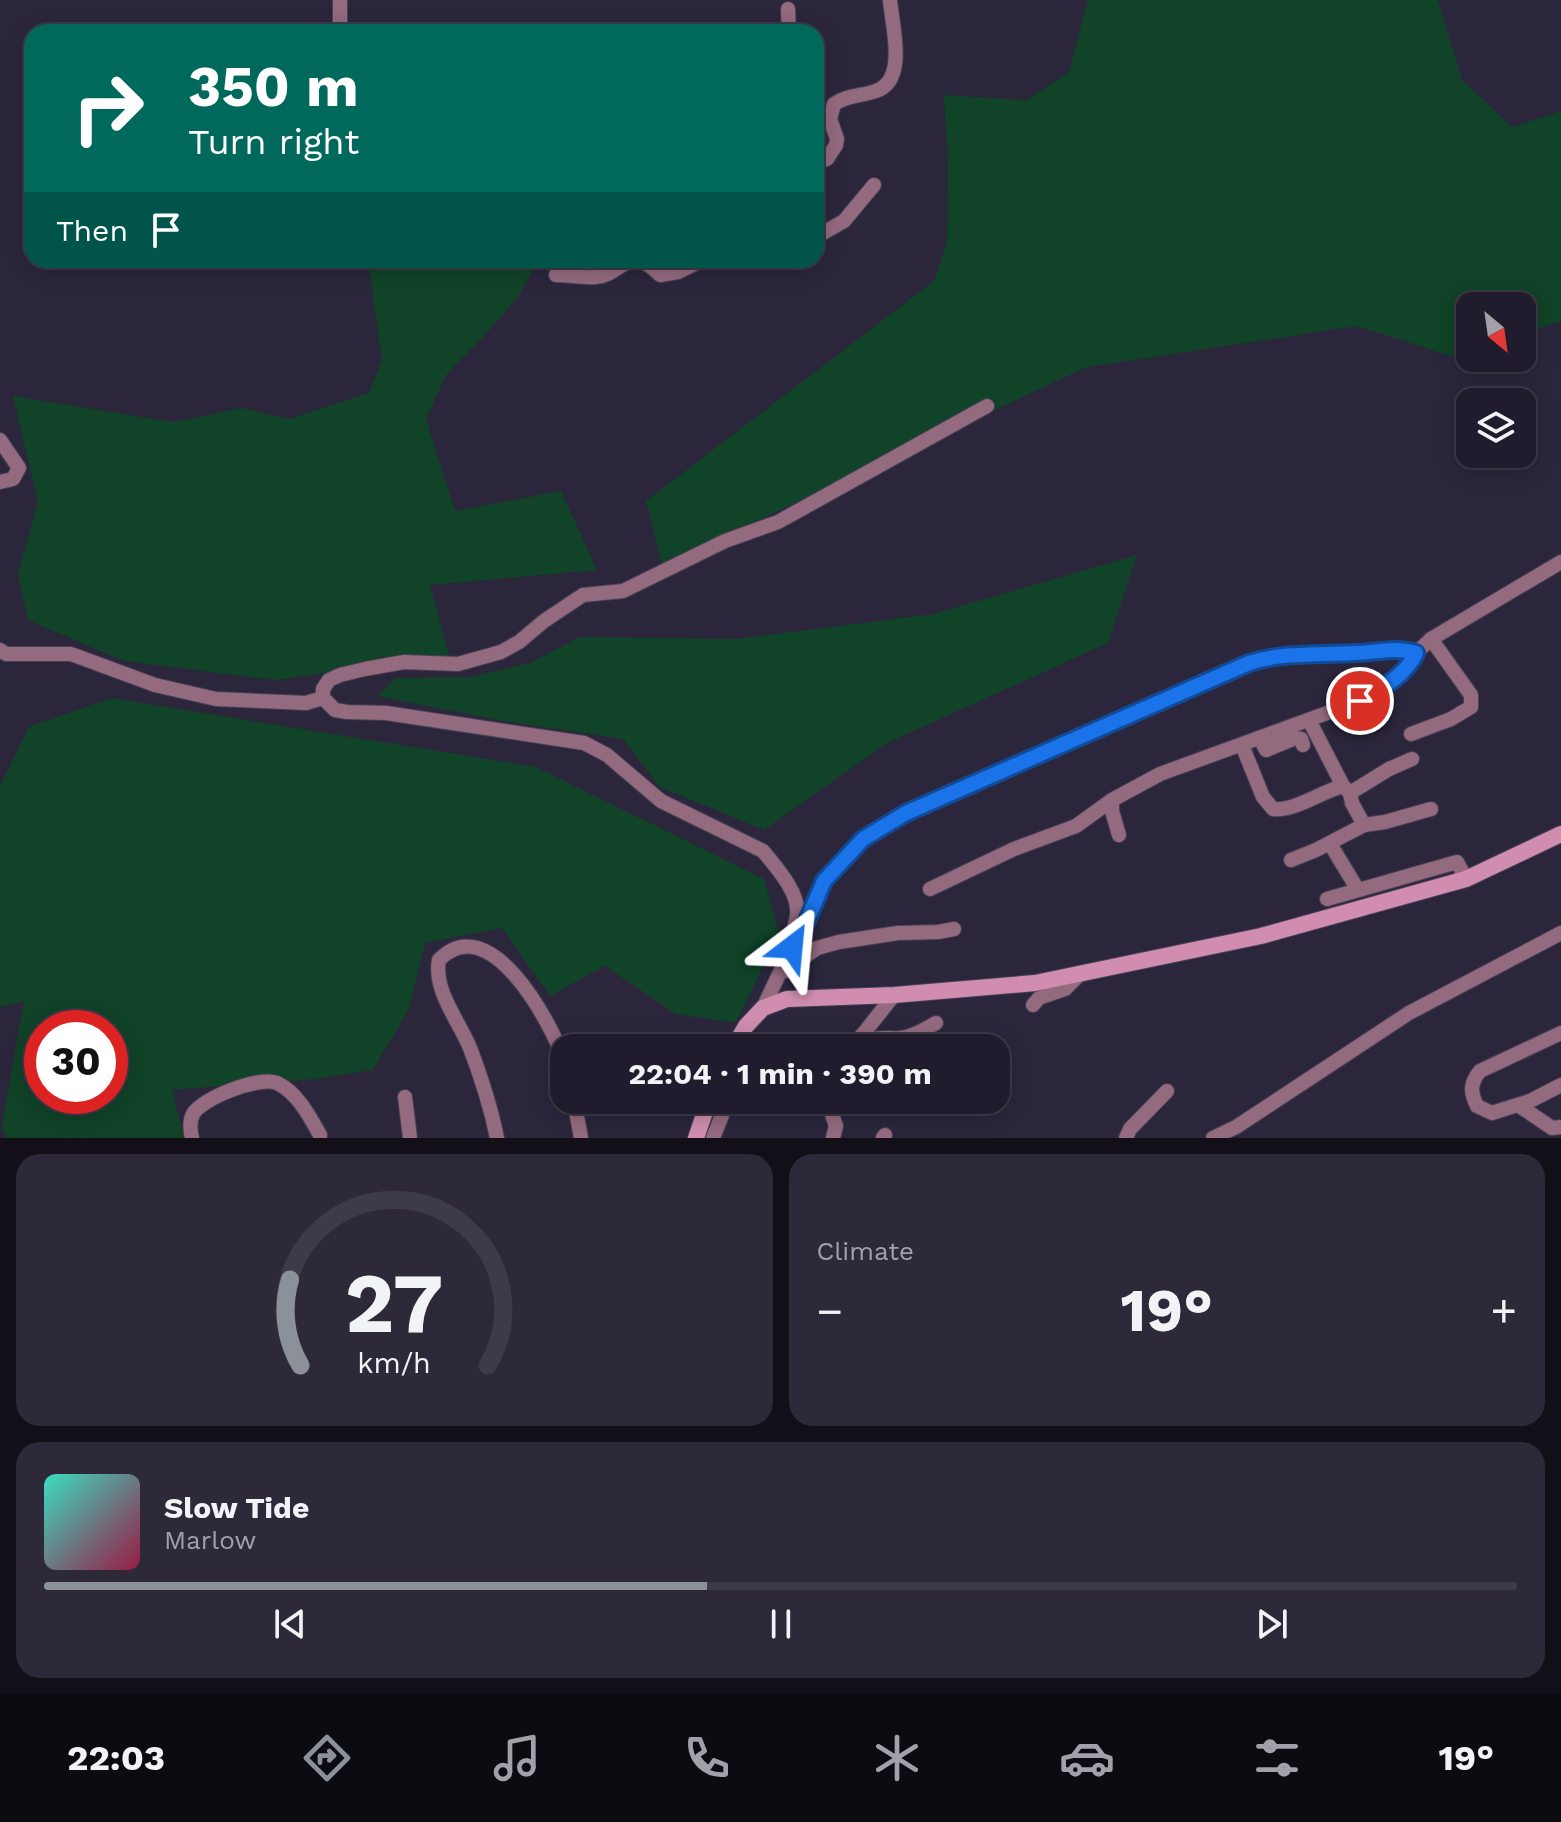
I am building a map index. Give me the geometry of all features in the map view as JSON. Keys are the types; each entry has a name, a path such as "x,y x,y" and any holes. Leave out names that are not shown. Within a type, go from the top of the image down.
{"main road":[{"path":"742,1034 763,1008 787,999 894,995 1035,983 1275,932 1466,879 1561,834"},
{"path":"696,1138 704,1114"}],"street":[{"path":"340,0 340,24"},
{"path":"824,160 836,145 830,119 834,104 842,99 883,89 892,78 896,66 890,0"},
{"path":"788,9 789,24"},
{"path":"824,232 844,221 874,185"},
{"path":"559,268 556,275 598,278 615,268"},
{"path":"654,268 660,275 686,268"},
{"path":"792,947 790,937 798,910 795,900 763,851 661,801 598,749 561,739 386,713 335,710 323,698 323,689 329,680 340,675 404,662 458,664 501,652 583,595 623,591 725,541 767,528 987,406"},
{"path":"0,440 19,468 13,479 0,482"},
{"path":"930,889 1014,849 1076,826 1112,800 1160,774 1360,701 1410,665 1416,653 1431,639 1561,562"},
{"path":"1411,734 1451,719 1471,707 1471,695 1431,639"},
{"path":"763,1008 824,881 863,839 906,813 1249,663 1285,654 1353,653 1401,648 1416,653"},
{"path":"0,650 6,654 71,654 155,685 216,699 306,703 323,698"},
{"path":"1309,720 1364,825"},
{"path":"1260,738 1266,750 1295,738 1301,739 1303,745"},
{"path":"1242,745 1263,797 1273,809 1285,810 1326,790 1346,789 1412,759"},
{"path":"1112,800 1119,835"},
{"path":"1291,860 1364,825 1431,809"},
{"path":"1332,847 1358,890"},
{"path":"1327,899 1457,862 1466,879"},
{"path":"781,974 817,948 873,936 954,929"},
{"path":"1213,1138 1236,1127 1409,1013 1561,933"},
{"path":"497,1138 469,1048 447,1001 439,976 439,960 452,949 466,945 490,952 526,991 551,1034"},
{"path":"1033,1005 1039,998 1065,989 1080,974"},
{"path":"863,1034 894,995"},
{"path":"909,1034 936,1023"},
{"path":"1561,1033 1480,1071 1471,1088 1477,1106 1492,1113 1561,1085"},
{"path":"192,1138 191,1116 198,1106 257,1082 276,1083 290,1093 306,1111 320,1135"},
{"path":"1126,1138 1130,1129 1167,1091"},
{"path":"405,1097 410,1138"},
{"path":"1518,1105 1552,1128 1561,1127"},
{"path":"577,1114 581,1138"},
{"path":"713,1138 722,1114"},
{"path":"832,1114 836,1126 833,1138"}],"green space":[{"path":"1088,0 1438,0 1462,80 1512,127 1561,111 1561,321 1536,329 1536,292 1456,292 1456,358 1357,326 1087,367 662,565 646,501 934,281 947,243 948,163 944,95 1027,100 1069,72"},
{"path":"369,268 534,268 518,297 446,375 426,419 455,511 561,491 597,570 430,585 449,656 275,680 124,661 28,620 18,574 38,502 13,396 173,422 242,408 289,419 369,393 382,360"},
{"path":"1137,555 1108,643 887,743 764,830 660,787 623,739 497,720 377,696 396,678 471,677 530,663 580,637 736,639 933,614"},
{"path":"111,698 536,767 764,879 779,933 736,1023 676,1014 605,966 550,996 502,928 425,943 409,1009 373,1070 313,1079 172,1090 184,1138 6,1138 2,1127 24,1001 0,1007 0,786 29,727"}],"route":[{"path":"792,947 824,881 863,839 906,813 1249,663 1285,654 1376,652 1401,648 1416,653 1410,665 1360,701"}]}
